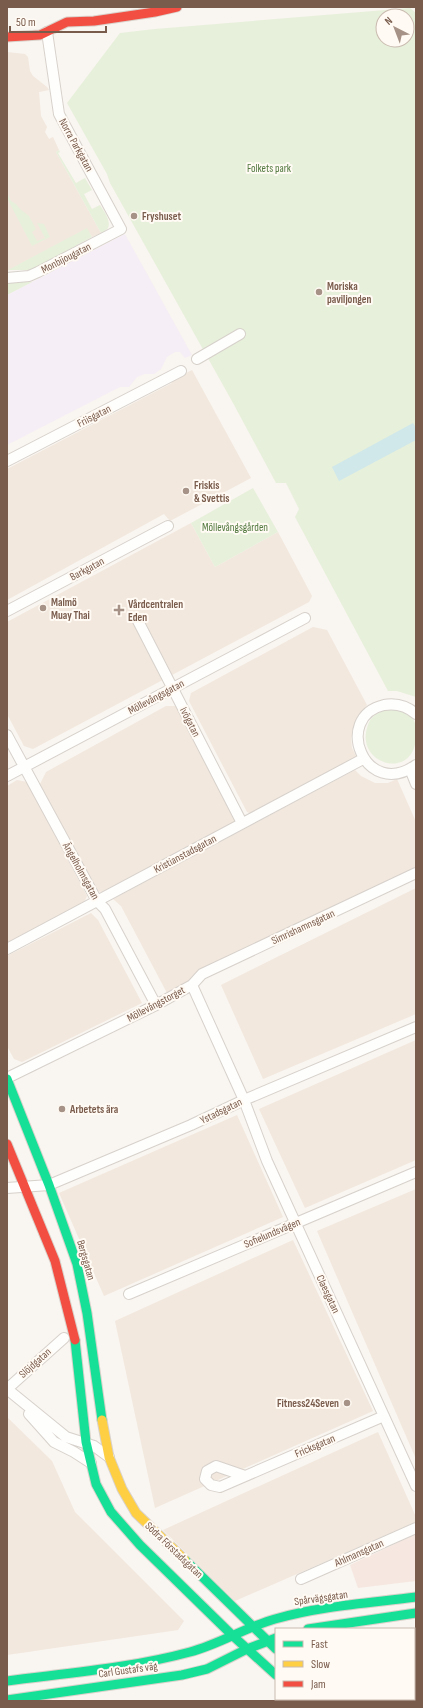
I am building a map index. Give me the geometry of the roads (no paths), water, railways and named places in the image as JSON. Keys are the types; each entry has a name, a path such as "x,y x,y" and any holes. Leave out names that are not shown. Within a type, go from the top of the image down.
{"street":[{"path":"7,37 40,34 67,22 94,21 155,12 177,7"},
{"name":"Norra Parkgatan","path":"47,32 59,114 121,229"},
{"name":"Monbijougatan","path":"7,278 29,276 121,229"},
{"path":"197,359 240,334"},
{"name":"Friisgatan","path":"7,461 181,371"},
{"name":"Barkgatan","path":"7,611 168,526"},
{"name":"Möllevångsgatan","path":"7,776 305,618"},
{"name":"Ivögatan","path":"138,621 242,823"},
{"path":"416,714 405,707 390,704 375,709 368,714 361,724 358,735 360,752 370,766 385,773 400,773 413,767 416,784"},
{"name":"Ängelholmsgatan","path":"7,735 97,901 105,909 156,1005"},
{"name":"Kristianstadsgatan","path":"7,949 364,759"},
{"name":"Simrishamnsgatan","path":"192,985 202,974 416,873"},
{"name":"Möllevångstorget","path":"7,1078 156,1005 192,985 244,1100"},
{"name":"Ystadsgatan","path":"7,1188 50,1185 416,1027"},
{"name":"Bergsgatan","path":"7,1078 50,1185 76,1264 88,1313 109,1457"},
{"name":"Claesgatan","path":"244,1100 267,1161 416,1486"},
{"path":"7,1144 55,1261 75,1338 86,1442"},
{"name":"Sofielundsvägen","path":"129,1294 416,1172"},
{"name":"Slöjdgatan","path":"7,1389 64,1338"},
{"path":"7,1389 66,1437 86,1442 109,1457"},
{"path":"7,1389 54,1442 74,1452 91,1464"},
{"name":"Fricksgatan","path":"245,1476 384,1416"},
{"name":"Södra Förstadsgatan","path":"86,1442 96,1484 111,1512 140,1545 232,1636 275,1674"},
{"name":"Södra Förstadsgatan","path":"109,1457 122,1488 136,1513 253,1626 272,1639"},
{"name":"Ahlmansgatan","path":"301,1579 416,1528"},
{"name":"Spårvägsgatan","path":"232,1636 253,1626 297,1613 416,1597"},
{"path":"315,1628 416,1613"},
{"name":"Carl Gustafs väg","path":"12,1680 121,1666 191,1652 232,1636"},
{"path":"247,1649 272,1639"},
{"name":"Carl Gustafs väg","path":"7,1700 20,1700 182,1675 212,1666 247,1649"},
{"path":"12,1680 20,1700"}],"water":[{"path":"413,423 416,428 416,440 339,481 332,467"}],"place":[{"name":"Fryshuset","path":"134,216"},
{"name":"Moriska paviljongen","path":"319,292"},
{"name":"Friskis & Svettis","path":"186,491"},
{"name":"Malmö Muay Thai","path":"43,608"},
{"name":"Vårdcentralen Eden","path":"119,610"},
{"name":"Arbetets ära","path":"62,1109"},
{"name":"Fitness24Seven","path":"347,1403"}],"park label":[{"name":"Folkets park","path":"269,168"},
{"name":"Möllevångsgården","path":"235,527"}]}
